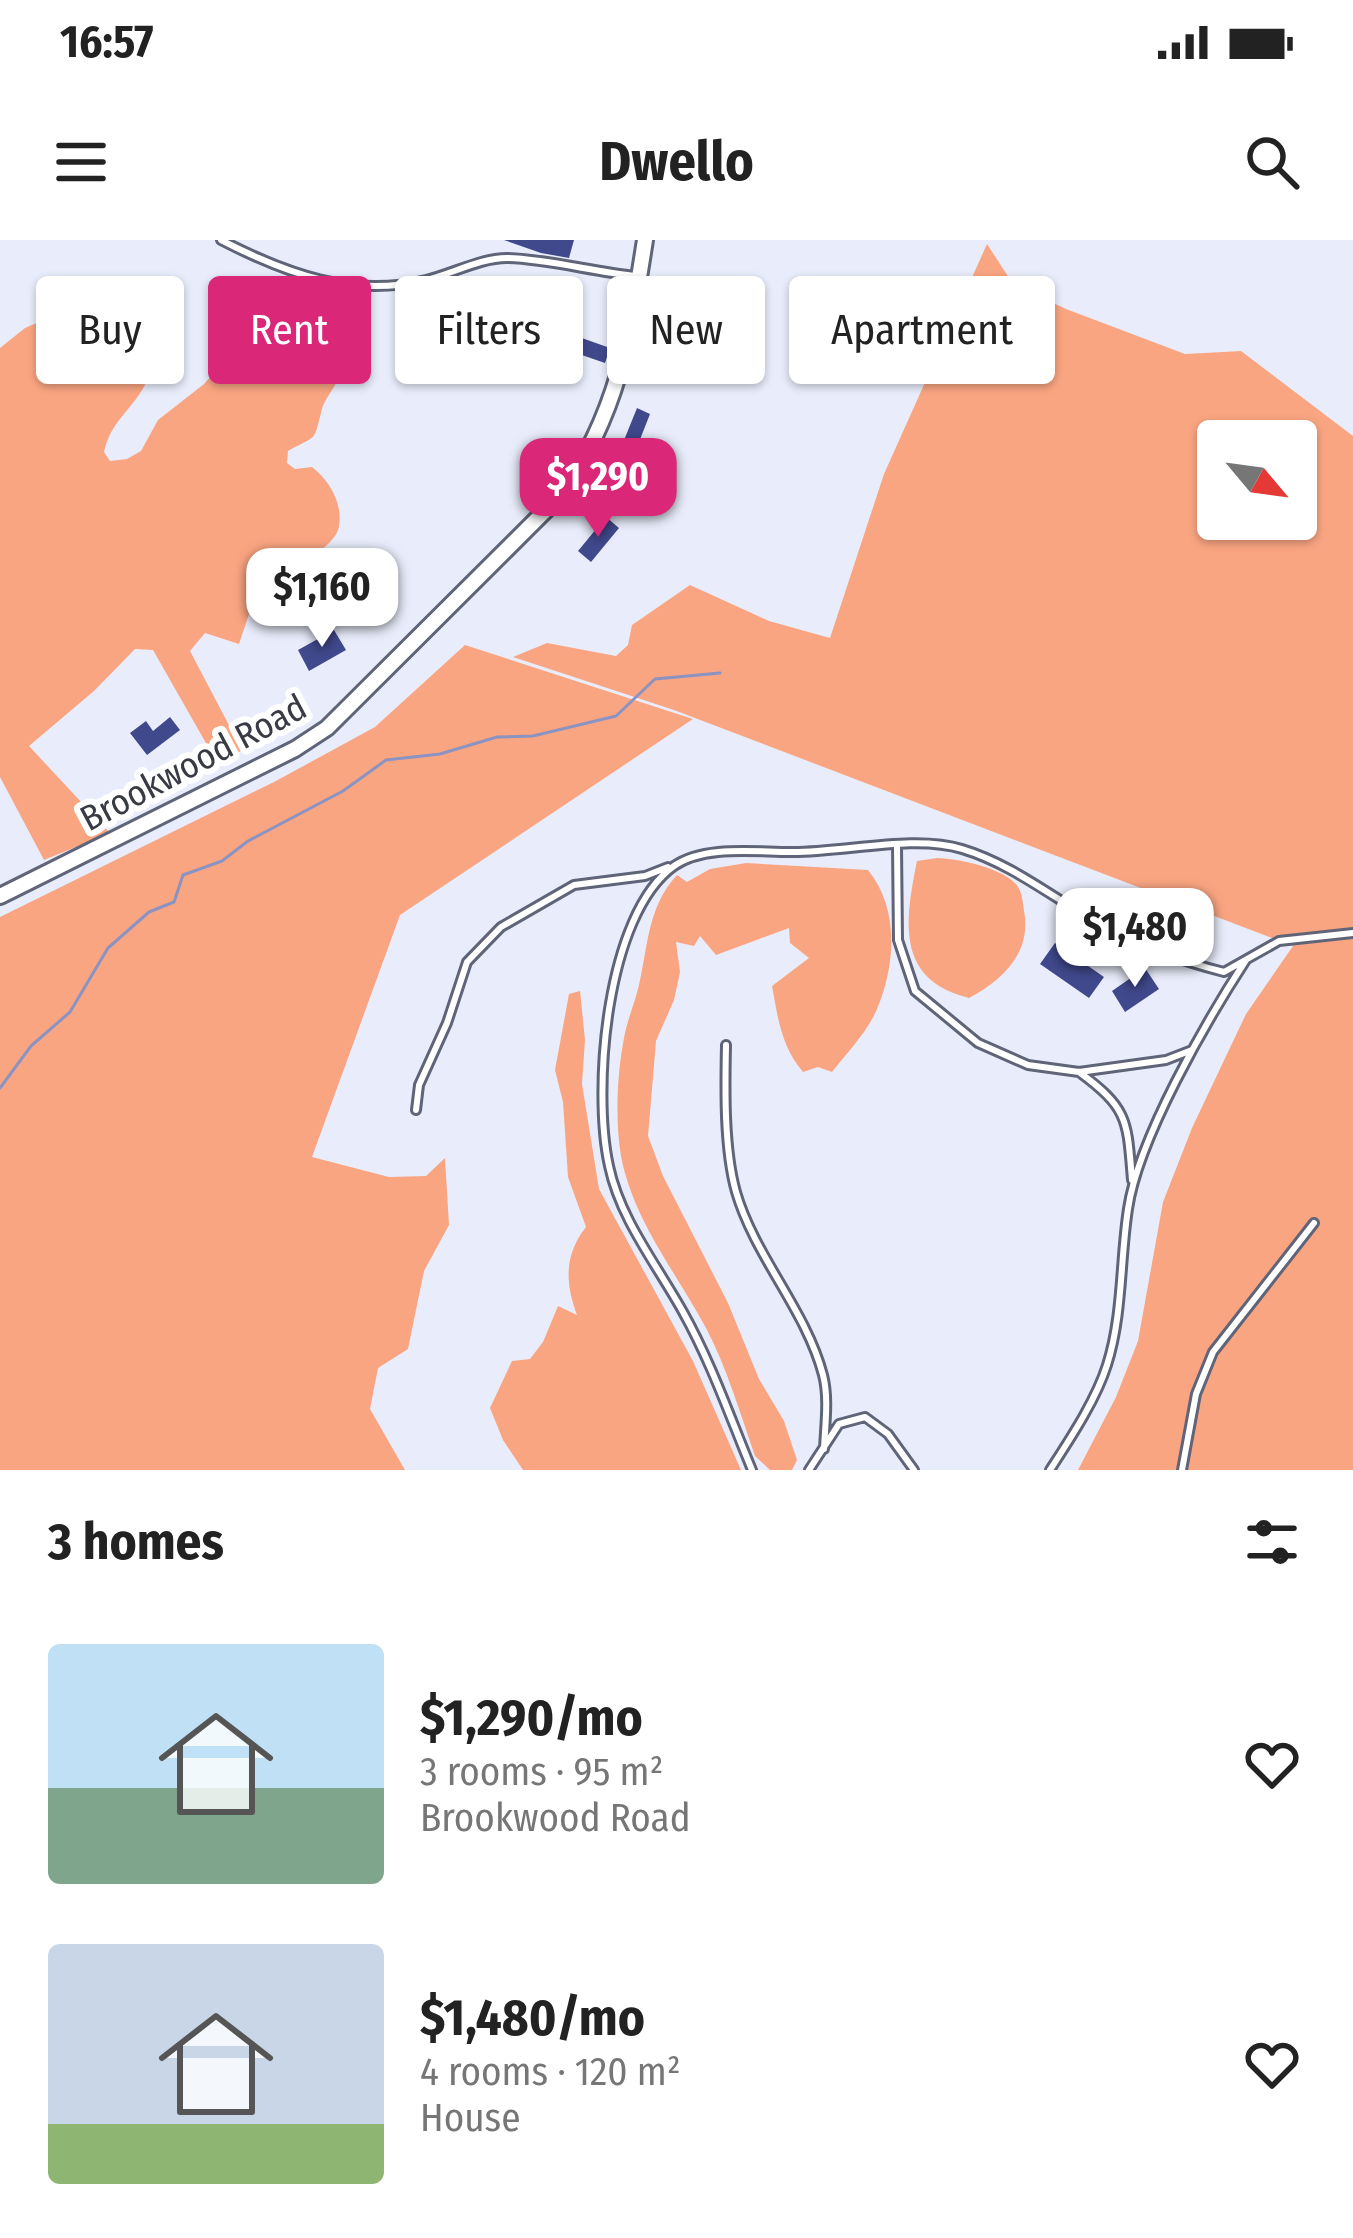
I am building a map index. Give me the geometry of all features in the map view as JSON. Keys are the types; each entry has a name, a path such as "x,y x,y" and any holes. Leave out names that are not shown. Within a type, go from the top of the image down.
{"street":[{"name":"Brookwood Road","path":"640,276 646,240"},
{"name":"Brookwood Road","path":"0,896 295,749 350,708 560,496 585,460 615,384"}],"lane":[{"path":"221,240 283,270 351,288 427,280 503,258 633,276"},
{"path":"897,846 898,940 915,991 978,1043 1028,1065 1079,1072 1166,1060 1196,1048"},
{"path":"416,1110 419,1085 467,962 501,927 574,885 644,876 715,853 958,847 994,861 1098,923 1174,959 1224,972 1280,941 1353,933"},
{"path":"677,863 650,888 616,976 604,1046 603,1126 609,1168 624,1209 713,1371 752,1470"},
{"path":"1050,1470 1107,1368 1133,1190 1155,1129 1216,1007 1247,959"},
{"path":"726,1045 725,1091 736,1191 766,1260 808,1335 824,1378 824,1449"},
{"path":"1079,1072 1112,1097 1125,1117 1133,1190"},
{"path":"1182,1470 1196,1394 1213,1352 1314,1222"},
{"path":"809,1470 839,1424 865,1418 888,1434 914,1470"}],"shaded area":[{"path":"987,244 1008,276 973,276"},
{"path":"1055,304 1185,354 1241,351 1353,436 1353,1470 1078,1470 1116,1397 1138,1341 1163,1202 1192,1128 1246,1014 1293,946 674,710 513,657 547,643 616,656 628,645 632,625 690,585 769,621 830,638 884,474 924,384 1055,384"},
{"path":"36,323 36,384 145,384 111,432 104,452 110,461 141,451 158,420 208,380 208,384 335,384 313,436 288,451 287,463 295,469 312,467 337,501 338,531 314,556 339,581 338,592 316,605 285,585 257,590 239,644 205,633 190,651 242,750 219,766 153,650 135,649 29,746 110,833 44,860 0,777 0,348"},
{"path":"465,645 693,719 400,915 312,1157 389,1177 426,1176 445,1158 449,1225 424,1271 408,1349 378,1368 370,1409 405,1470 0,1470 0,917 375,727"},
{"path":"937,858 1000,873 1016,884 1022,897 1025,926 1019,952 993,983 969,998 928,977 911,945 910,905 917,861"},
{"path":"746,863 868,870 885,901 891,937 888,974 877,1009 832,1072 818,1067 803,1072 782,1031 772,986 809,958 790,943 789,928 716,955 700,936 694,946 676,942 680,972 656,1041 648,1136 759,1379 784,1421 797,1460 792,1470 770,1470 755,1456 714,1343 635,1202 618,1127 624,1038 660,900 677,875 687,882 710,869"},
{"path":"580,991 585,1040 582,1084 599,1189 693,1361 741,1470 523,1470 490,1408 512,1361 530,1359 558,1306 577,1315 569,1270 586,1227 568,1177 563,1102 555,1070 569,994"}],"building":[{"path":"504,240 574,240 569,258"},
{"path":"583,338 607,347 605,363 583,355"},
{"path":"637,408 650,414 630,465 616,460"},
{"path":"606,517 619,528 591,562 578,551"},
{"path":"334,630 346,650 309,671 298,650"},
{"path":"170,717 180,730 147,755 130,733 146,721 153,731"},
{"path":"1055,943 1104,977 1089,998 1040,964"},
{"path":"1145,968 1159,989 1125,1012 1112,991"}],"waterway":[{"path":"0,1088 31,1046 70,1012 108,948 149,912 174,902 183,875 222,861 248,841 343,791 386,760 440,754 497,737 533,736 616,716 655,679 720,673"}]}
